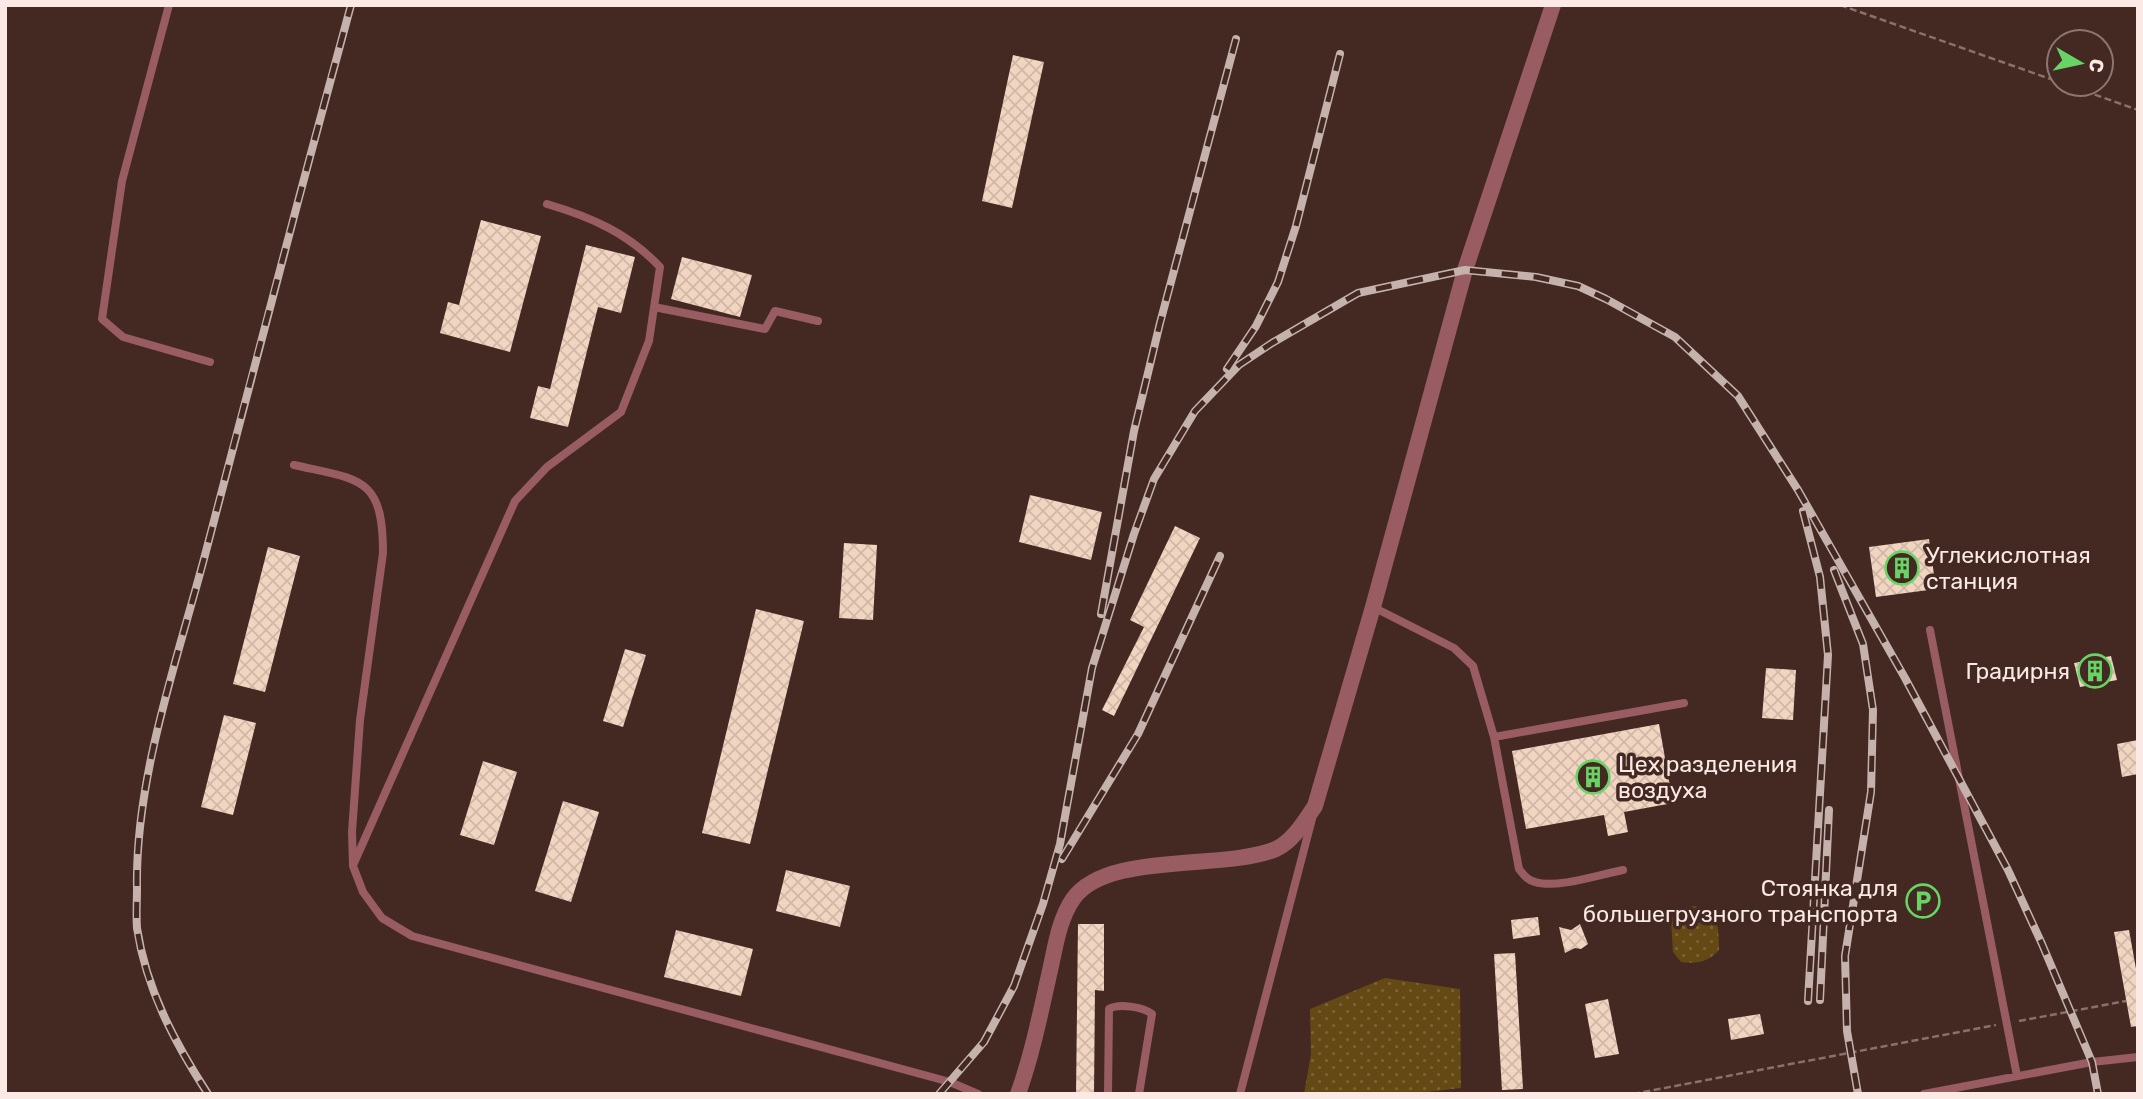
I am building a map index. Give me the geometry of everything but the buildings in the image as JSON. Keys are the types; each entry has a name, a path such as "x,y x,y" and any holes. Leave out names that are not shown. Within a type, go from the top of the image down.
{"street":[{"path":"1018,1094 1028,1064 1061,924 1074,898 1091,882 1117,872 1247,857 1278,848 1297,831 1315,806 1373,607 1465,270 1553,5"}],"lane":[{"path":"169,5 122,181 102,319 123,337 210,362"},
{"path":"353,866 515,500 547,467 621,412 649,341 660,267 643,249 586,216 547,204"},
{"path":"654,307 765,330 775,311 818,321"},
{"path":"294,465 344,476 366,486 377,502 383,525 383,553 360,720 352,832 353,866 363,892 382,918 412,936 950,1082 978,1094"},
{"path":"1373,607 1454,648 1473,666 1494,737 1518,869 1526,878 1537,883 1556,883 1623,870"},
{"path":"1930,630 2017,1076"},
{"path":"1494,737 1684,703"},
{"path":"1240,1094 1315,806"},
{"path":"1108,1094 1109,1009 1115,1006 1148,1010 1152,1014 1139,1094"},
{"path":"1924,1094 2138,1057"}],"path":[{"path":"1840,5 2045,77"},
{"path":"2104,98 2138,110"},
{"path":"2015,1022 2126,1001"},
{"path":"1633,1094 2001,1024"}],"shaded area":[{"path":"1696,906 1709,913 1716,922 1719,950 1702,961 1681,962 1673,952 1671,919 1681,908"},
{"path":"1385,978 1460,989 1461,1088 1410,1094 1304,1094 1311,1054 1310,1009"}],"railway":[{"path":"208,1094 164,1015 141,951 137,913 138,846 143,804 160,720 351,5"},
{"path":"1101,614 1134,431 1236,39"},
{"path":"1227,369 1256,326 1278,282 1296,226 1340,54"},
{"path":"939,1094 984,1042 1014,986 1043,904 1060,844 1092,668 1134,534 1154,479 1195,411 1239,365 1358,293 1465,270 1536,277 1578,286 1675,337 1738,396 1798,490 1905,678 2008,870 2092,1062 2098,1094"},
{"path":"1803,511 1820,577 1828,655 1808,1001"},
{"path":"1062,859 1138,734 1220,556"},
{"path":"1834,570 1863,644 1873,710 1871,792 1845,956 1847,1031 1858,1094"},
{"path":"1820,1000 1829,810"}],"place":[{"name":"Углекислотная станция","path":"1902,568"},
{"name":"Градирня","path":"2095,671"},
{"name":"Цех разделения воздуха","path":"1593,777"},
{"name":"Стоянка для большегрузного транспорта","path":"1923,901"}]}
